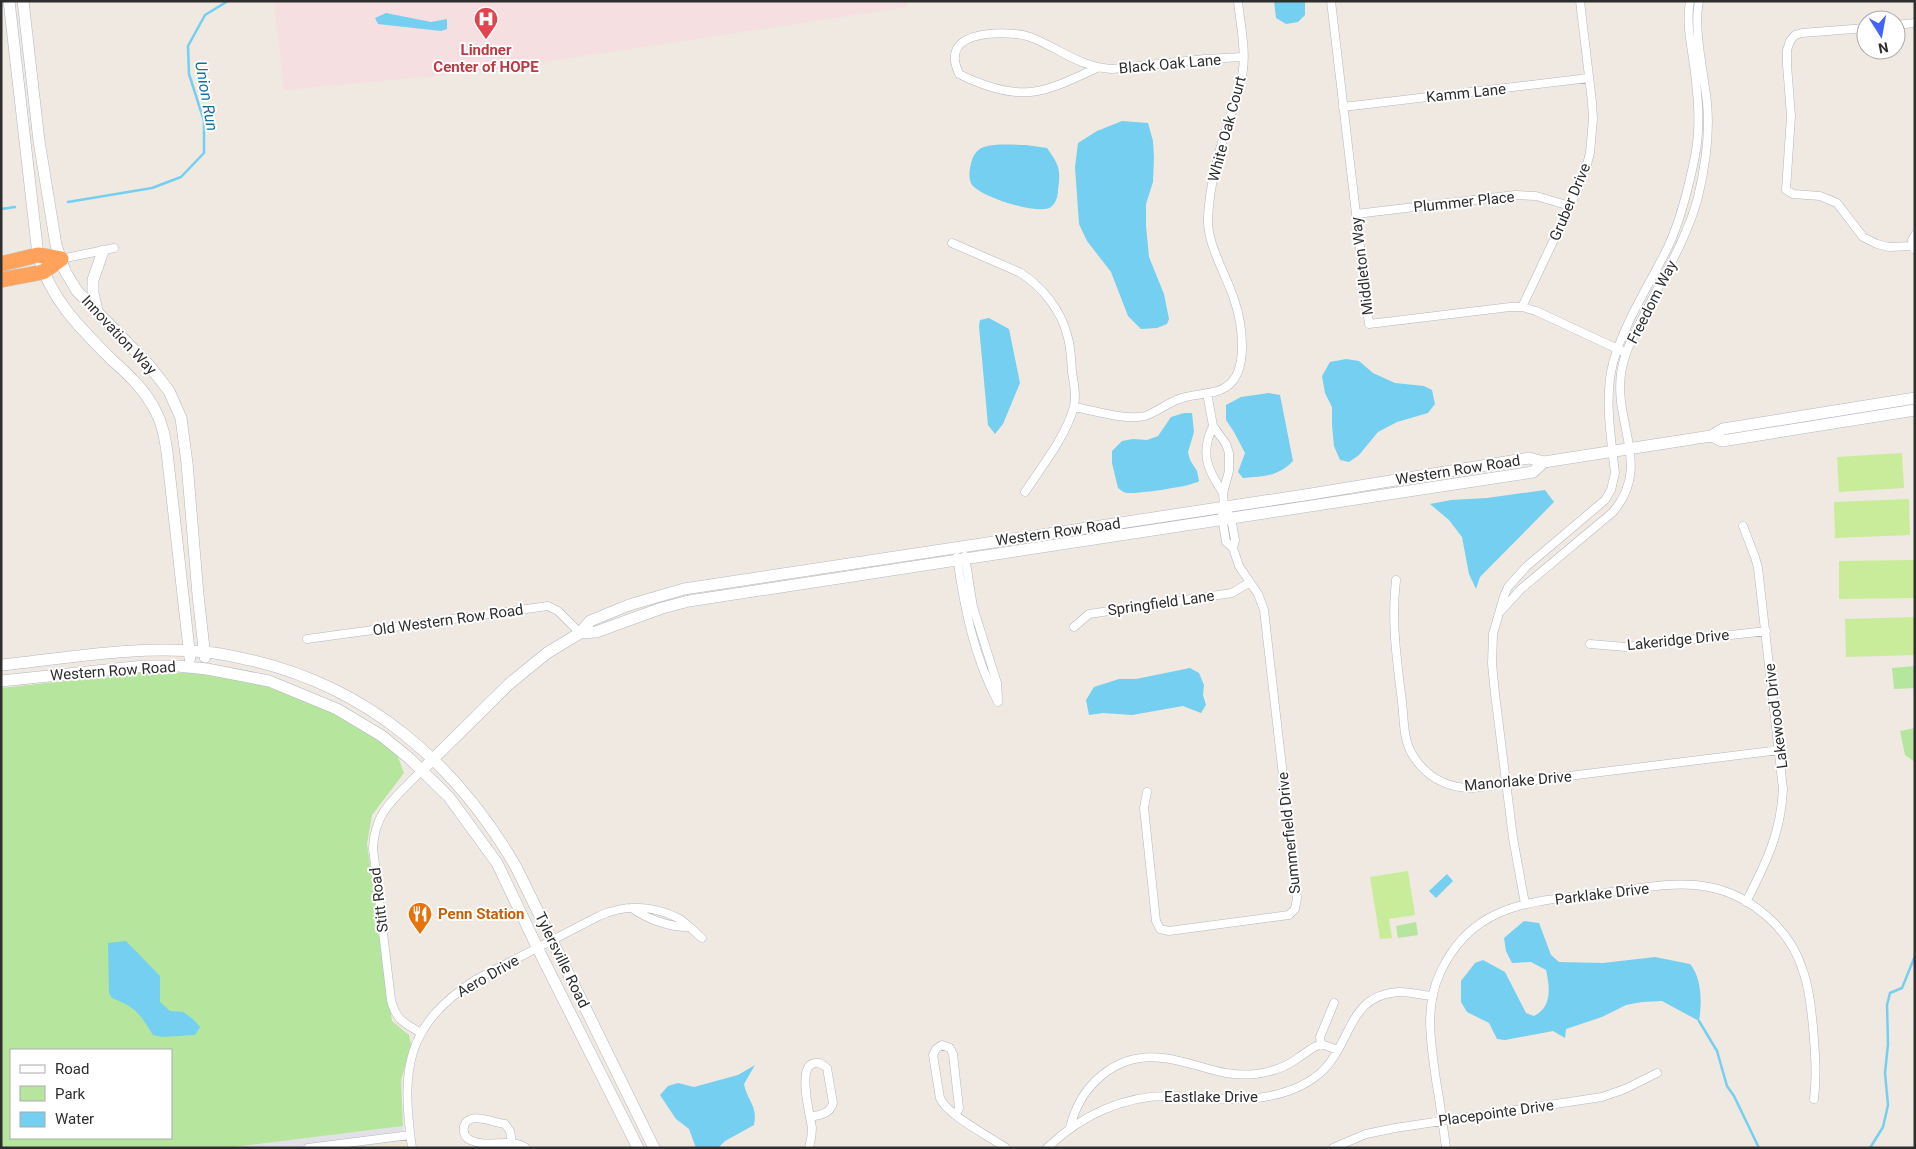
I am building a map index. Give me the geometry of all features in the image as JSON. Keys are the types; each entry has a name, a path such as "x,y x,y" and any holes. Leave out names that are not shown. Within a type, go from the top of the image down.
{"highway":[{"path":"1,264 38,256 61,259"},
{"path":"1,280 43,272 61,259"}],"main road":[{"name":"Innovation Way","path":"9,1 38,256 43,272 58,300 73,319 142,390 157,412 167,452 191,667"},
{"name":"Innovation Way","path":"23,1 39,141 56,245 61,259 71,282 148,364 169,391 181,418 207,669"},
{"path":"97,311 93,293 93,280 109,250"},
{"name":"Western Row Road","path":"1,681 118,668 166,665 207,669 269,681 337,709 382,736 422,770 508,684 528,667 580,633 590,621 629,605 684,588 1224,507 1529,458 1544,462 1613,449 1630,450 1711,436 1723,430 1915,398"},
{"name":"Western Row Road","path":"1711,436 1722,441 1915,410"},
{"name":"Western Row Road","path":"580,633 596,632 662,608 689,601 1533,472 1544,462"},
{"name":"Western Row Road","path":"1,665 156,650 205,652 266,664 305,676 342,693 405,733 434,758"},
{"name":"Tylersville Road","path":"434,758 454,779 498,836 516,867 654,1148"},
{"name":"Tylersville Road","path":"422,770 450,797 497,863 638,1148"}],"street":[{"name":"White Oak Court","path":"1074,407 1138,417 1155,412 1176,399 1222,389 1232,383 1239,373 1242,361 1235,302 1211,237 1208,219 1210,194 1221,146 1244,68 1238,1"},
{"name":"Middleton Way","path":"1331,1 1369,324 1522,307 1536,311 1626,352"},
{"name":"Gruber Drive","path":"1522,307 1586,168 1593,120 1580,1"},
{"name":"Freedom Way","path":"1525,904 1516,861 1506,783 1492,664 1492,634 1504,596 1515,579 1527,566 1605,500 1611,490 1614,479 1609,389 1613,364 1622,337 1669,245 1678,223 1695,155 1698,131 1698,100 1688,28 1690,1"},
{"name":"Freedom Way","path":"1498,616 1522,589 1613,512 1621,503 1630,482 1632,470 1620,384 1621,373 1630,341 1678,249 1698,199 1705,157 1707,106 1698,26 1699,1"},
{"path":"1856,29 1802,33 1796,35 1790,41 1787,50 1787,65 1791,116 1786,190 1793,194 1820,196 1837,203 1863,237 1877,244 1889,247 1914,248 1912,240 1915,235"},
{"name":"Black Oak Lane","path":"1097,68 1054,86 1030,92 1013,92 975,82 959,74 955,63 956,50 965,40 997,32 1029,37 1097,68 1112,69 1243,57"},
{"name":"Kamm Lane","path":"1343,107 1589,78"},
{"path":"1695,155 1705,157"},
{"name":"Plummer Place","path":"1356,214 1515,195 1536,196 1570,206"},
{"path":"952,243 1029,278 1046,295 1064,325 1068,337 1075,384 1074,407 1061,435 1025,492"},
{"path":"61,259 109,250"},
{"path":"1207,393 1213,426 1226,444 1229,453 1229,471 1223,493 1224,507"},
{"path":"1213,426 1207,441 1206,460 1223,493"},
{"name":"Summerfield Drive","path":"1147,792 1144,808 1156,921 1160,930 1169,931 1289,915 1295,909 1297,898 1264,610 1258,594 1239,566 1233,548 1226,542 1224,507"},
{"name":"Lakewood Drive","path":"1743,526 1755,557 1766,631 1783,788 1782,812 1778,830 1770,854 1746,902"},
{"path":"960,547 965,613 989,685 998,702 997,683 973,607 961,560"},
{"name":"Manorlake Drive","path":"1396,580 1393,604 1394,640 1405,729 1411,753 1431,776 1454,786 1472,788 1780,750"},
{"name":"Springfield Lane","path":"1074,627 1089,614 1232,593 1250,582"},
{"name":"Old Western Row Road","path":"308,640 548,606 558,611 580,633"},
{"name":"Lakeridge Drive","path":"1590,644 1626,647 1766,631"},
{"name":"Stitt Road","path":"421,1032 402,1022 395,1014 391,1000 373,848 374,833 385,810 394,798 422,770"},
{"name":"Parklake Drive","path":"1446,1148 1429,1021 1433,996 1440,974 1448,958 1459,943 1486,920 1502,911 1525,904 1680,885 1710,888 1746,902 1764,914 1785,936 1795,951 1807,985 1815,1045 1816,1075 1814,1099"},
{"name":"Aero Drive","path":"410,1135 406,1080 413,1052 421,1032 440,1008 462,988 610,912 647,907 679,919 702,938"},
{"name":"Eastlake Drive","path":"1047,1148 1070,1128 1103,1110 1120,1104 1150,1097 1168,1096 1246,1099 1275,1095 1292,1090 1317,1075 1326,1067 1338,1050 1356,1015 1374,999 1385,994 1398,992 1433,996"},
{"path":"1321,1044 1320,1037 1334,1003"},
{"path":"1321,1044 1338,1050"},
{"path":"1070,1128 1074,1111 1090,1086 1107,1071 1128,1061 1146,1057 1163,1058 1226,1074 1257,1074 1286,1066 1321,1044"},
{"path":"956,1115 960,1108 953,1054 950,1048 942,1045 936,1049 934,1055 942,1104 956,1115 1006,1148"},
{"path":"810,1117 826,1113 832,1109 833,1103 826,1068 822,1064 810,1064 806,1068 806,1074 810,1117 812,1134 811,1147"},
{"name":"Placepointe Drive","path":"1333,1148 1366,1134 1602,1097 1625,1089 1657,1073"},
{"path":"512,1142 510,1131 505,1124 473,1119 467,1121 464,1126 466,1137 471,1141 494,1145 512,1142 526,1148"},
{"path":"308,1148 410,1135 412,1148"}],"shaded area":[{"name":"Lindner Center of HOPE","path":"274,1 906,1 907,7 479,72 284,90"},
{"path":"403,1126 404,1141 354,1148 226,1148"},
{"path":"411,1141 412,1148 354,1148"}],"green space":[{"path":"1902,453 1904,488 1839,492 1837,457"},
{"path":"1909,499 1910,535 1835,538 1834,502"},
{"path":"1915,560 1915,598 1839,599 1839,561"},
{"path":"1915,617 1915,655 1846,657 1845,619"},
{"path":"1915,666 1915,688 1894,689 1892,668"},
{"path":"148,672 194,673 256,683 300,698 337,714 396,752 404,773 372,815 367,844 392,1021 409,1035 411,1044 401,1081 403,1126 226,1148 1,1148 1,688"},
{"path":"1915,728 1915,762 1905,755 1900,731"},
{"path":"1408,871 1415,915 1389,919 1392,938 1380,939 1370,877"},
{"path":"1416,922 1418,935 1398,938 1396,926"}],"water":[{"path":"1274,1 1305,1 1305,15 1298,22 1286,24 1276,18"},
{"path":"386,13 431,22 447,19 447,29 441,31 378,24 375,18"},
{"path":"1122,121 1148,123 1153,141 1153,182 1146,204 1146,226 1149,257 1164,294 1169,319 1167,324 1157,328 1141,329 1128,316 1111,272 1087,241 1079,224 1075,167 1078,143 1097,131"},
{"path":"1005,144 1047,148 1057,163 1059,172 1058,195 1051,207 1035,209 1022,207 984,194 971,183 969,174 971,162 980,149"},
{"path":"989,318 1009,329 1020,383 1003,424 995,434 988,425 979,326 980,320"},
{"path":"1346,359 1359,361 1373,373 1395,383 1424,386 1432,390 1435,404 1428,413 1397,422 1378,432 1359,455 1349,462 1340,460 1334,446 1332,407 1325,393 1322,376 1330,362"},
{"path":"1269,393 1280,395 1293,461 1276,473 1243,478 1238,472 1245,453 1226,420 1226,405 1241,397"},
{"path":"1192,413 1194,432 1188,452 1190,460 1197,471 1199,481 1177,487 1143,492 1127,493 1118,488 1112,463 1112,451 1122,441 1133,439 1147,440 1158,436 1171,417"},
{"path":"1545,490 1554,502 1480,577 1476,589 1469,574 1462,537 1449,520 1430,504"},
{"path":"1190,668 1199,673 1204,685 1203,695 1206,705 1201,713 1183,706 1132,715 1103,713 1089,715 1086,700 1094,687 1119,679 1136,679"},
{"path":"1447,874 1453,881 1436,898 1429,891"},
{"path":"1524,921 1539,923 1551,955 1559,962 1603,963 1655,957 1690,964 1699,983 1701,1006 1699,1021 1662,1001 1642,1002 1626,1005 1602,1017 1566,1029 1565,1038 1553,1031 1505,1040 1497,1039 1489,1023 1467,1012 1461,1002 1461,981 1475,963 1483,960 1505,972 1526,1013 1534,1016 1540,1012 1547,1002 1549,990 1546,970 1531,962 1512,963 1506,951 1504,938"},
{"path":"126,941 160,976 160,1002 170,1011 183,1012 200,1027 195,1035 162,1037 153,1035 137,1012 112,998 109,993 108,943"},
{"path":"755,1065 744,1084 755,1113 754,1125 725,1141 718,1148 696,1148 689,1129 676,1119 660,1095 668,1086 678,1083 694,1087 738,1075"}],"waterway":[{"name":"Union Run","path":"68,202 152,188 181,177 204,153 204,121 189,74 188,46 205,15 228,1"},
{"name":"Union Run","path":"1,209 15,207"},
{"path":"1870,1148 1883,1127 1888,1105 1885,1073 1888,1044 1887,1005 1890,993 1902,988 1915,956"},
{"path":"1699,1021 1717,1051 1727,1086 1734,1096 1759,1148"}],"place":[{"name":"Lindner Center of HOPE","path":"486,40"},
{"name":"Penn Station","path":"420,935"}]}
